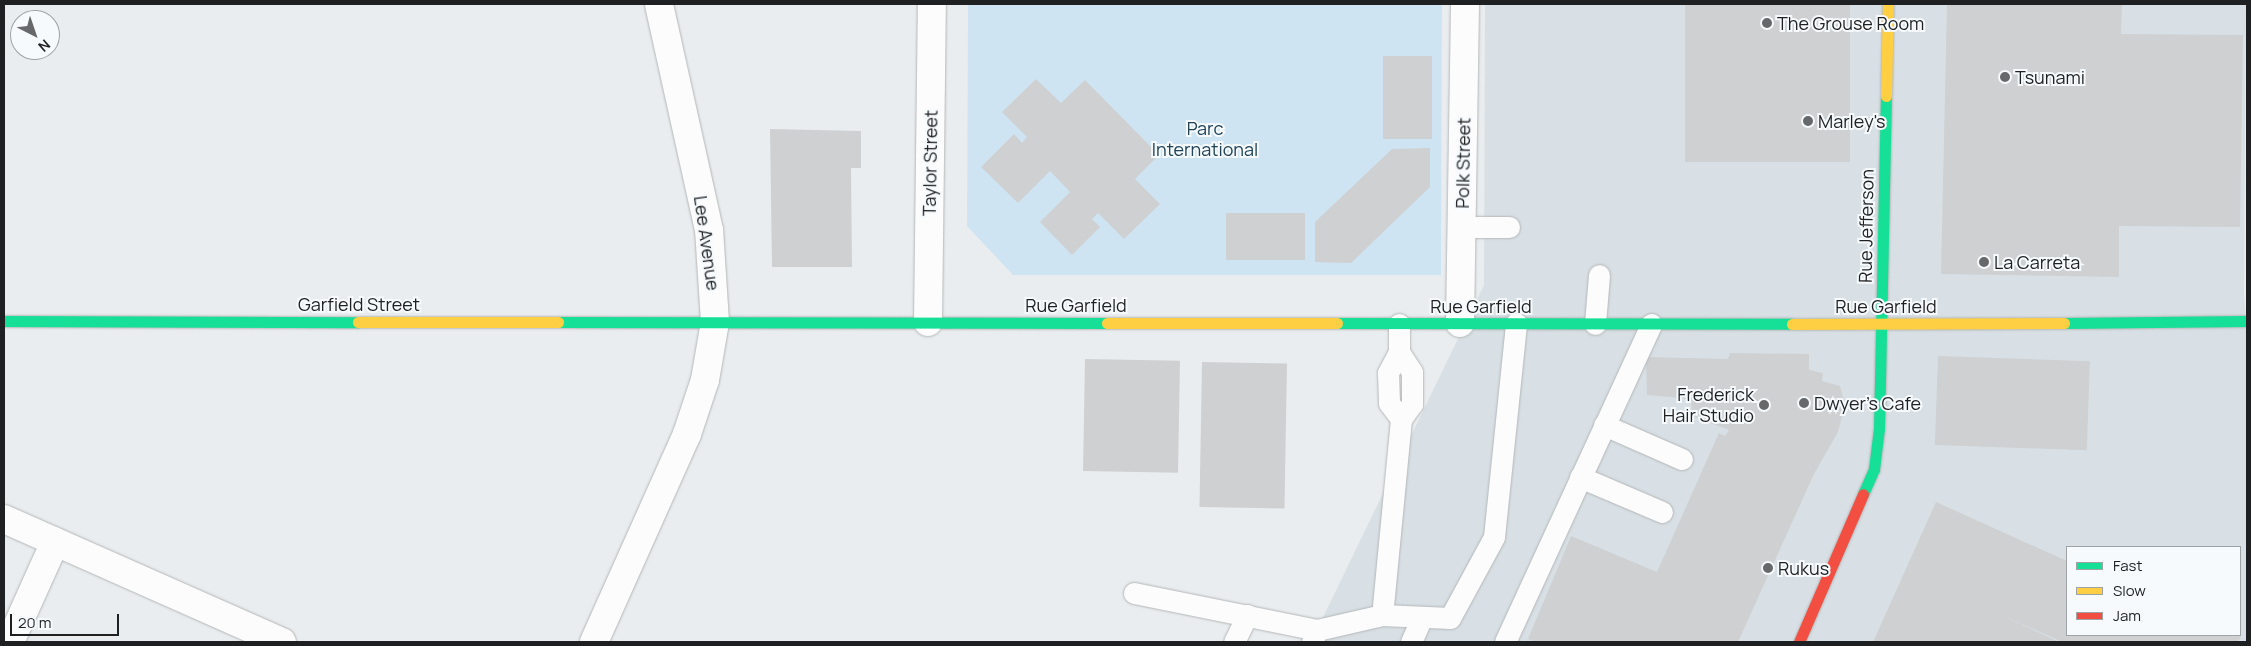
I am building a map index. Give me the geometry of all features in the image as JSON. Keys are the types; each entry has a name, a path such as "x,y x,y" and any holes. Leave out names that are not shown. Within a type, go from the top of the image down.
{"street":[{"name":"Lee Avenue","path":"594,642 687,434 706,380 715,322 708,230 659,4"},
{"name":"Taylor Street","path":"928,322 932,4"},
{"name":"Polk Street","path":"1460,323 1466,4"},
{"name":"Rue Jefferson","path":"1799,642 1874,470 1882,324 1888,4"},
{"name":"Garfield Street","path":"4,321 715,322"},
{"name":"Rue Garfield","path":"715,322 1882,324 2247,321"},
{"path":"4,519 282,642"},
{"path":"10,642 55,542"}],"lane":[{"path":"1462,227 1509,228"},
{"path":"1595,324 1598,275"},
{"path":"1134,593 1247,615 1314,636 1382,615 1450,618 1494,537 1516,323"},
{"path":"1382,615 1400,419 1389,403 1388,373 1399,352 1399,324"},
{"path":"1505,642 1650,324"},
{"path":"1604,425 1682,459"},
{"path":"1580,477 1662,512"},
{"path":"1234,642 1247,615"},
{"path":"1411,642 1422,617"}],"shaded area":[{"path":"1485,4 2246,4 2244,296 2247,327 2247,642 1311,642 1484,285"}],"green space":[{"name":"Parc International","path":"968,4 1442,4 1441,275 1013,275 967,226"}],"building":[{"path":"1685,4 1850,4 1850,162 1685,162"},
{"path":"1947,4 2122,4 2121,34 2243,35 2240,227 2119,226 2119,277 1941,274"},
{"path":"1383,56 1432,56 1432,139 1383,139"},
{"path":"1036,79 1061,103 1085,80 1159,155 1135,179 1160,204 1124,239 1098,213 1092,219 1100,227 1072,255 1040,222 1070,192 1050,171 1018,203 981,167 1014,134 1022,143 1027,137 1002,112"},
{"path":"770,129 861,131 861,168 851,168 852,267 772,267"},
{"path":"1430,148 1430,187 1351,263 1315,262 1315,222 1392,149"},
{"path":"1226,213 1305,213 1305,260 1226,260"},
{"path":"1730,353 1809,354 1809,370 1823,373 1822,381 1840,386 1845,405 1838,432 1814,474 1738,642 1535,642 1528,639 1571,536 1657,572 1719,433 1725,436 1729,430 1692,416 1691,399 1647,395 1646,357 1728,359"},
{"path":"1938,356 2090,361 2087,450 1935,445"},
{"path":"1085,359 1180,361 1178,473 1083,471"},
{"path":"1202,362 1287,363 1284,508 1199,507"},
{"path":"1936,502 2066,561 2066,636 2241,636 2238,642 2062,642 1995,612 2059,642 1873,642"}],"traffic: fast":[{"path":"1863,494 1874,469 1879,428 1886,96"},
{"path":"4,321 358,322"},
{"path":"2064,323 2247,321"},
{"path":"558,322 1107,323"},
{"path":"1337,323 1792,324"}],"traffic: slow":[{"path":"1886,96 1888,4"},
{"path":"358,322 558,322"},
{"path":"1107,323 1337,323"},
{"path":"1792,324 2064,323"}],"traffic: jam":[{"path":"1799,642 1863,494"}],"place":[{"name":"The Grouse Room","path":"1767,23"},
{"name":"Tsunami","path":"2005,77"},
{"name":"Marley's","path":"1808,121"},
{"name":"La Carreta","path":"1984,262"},
{"name":"Dwyer's Cafe","path":"1804,403"},
{"name":"Frederick Hair Studio","path":"1764,405"},
{"name":"Rukus","path":"1768,568"}]}
